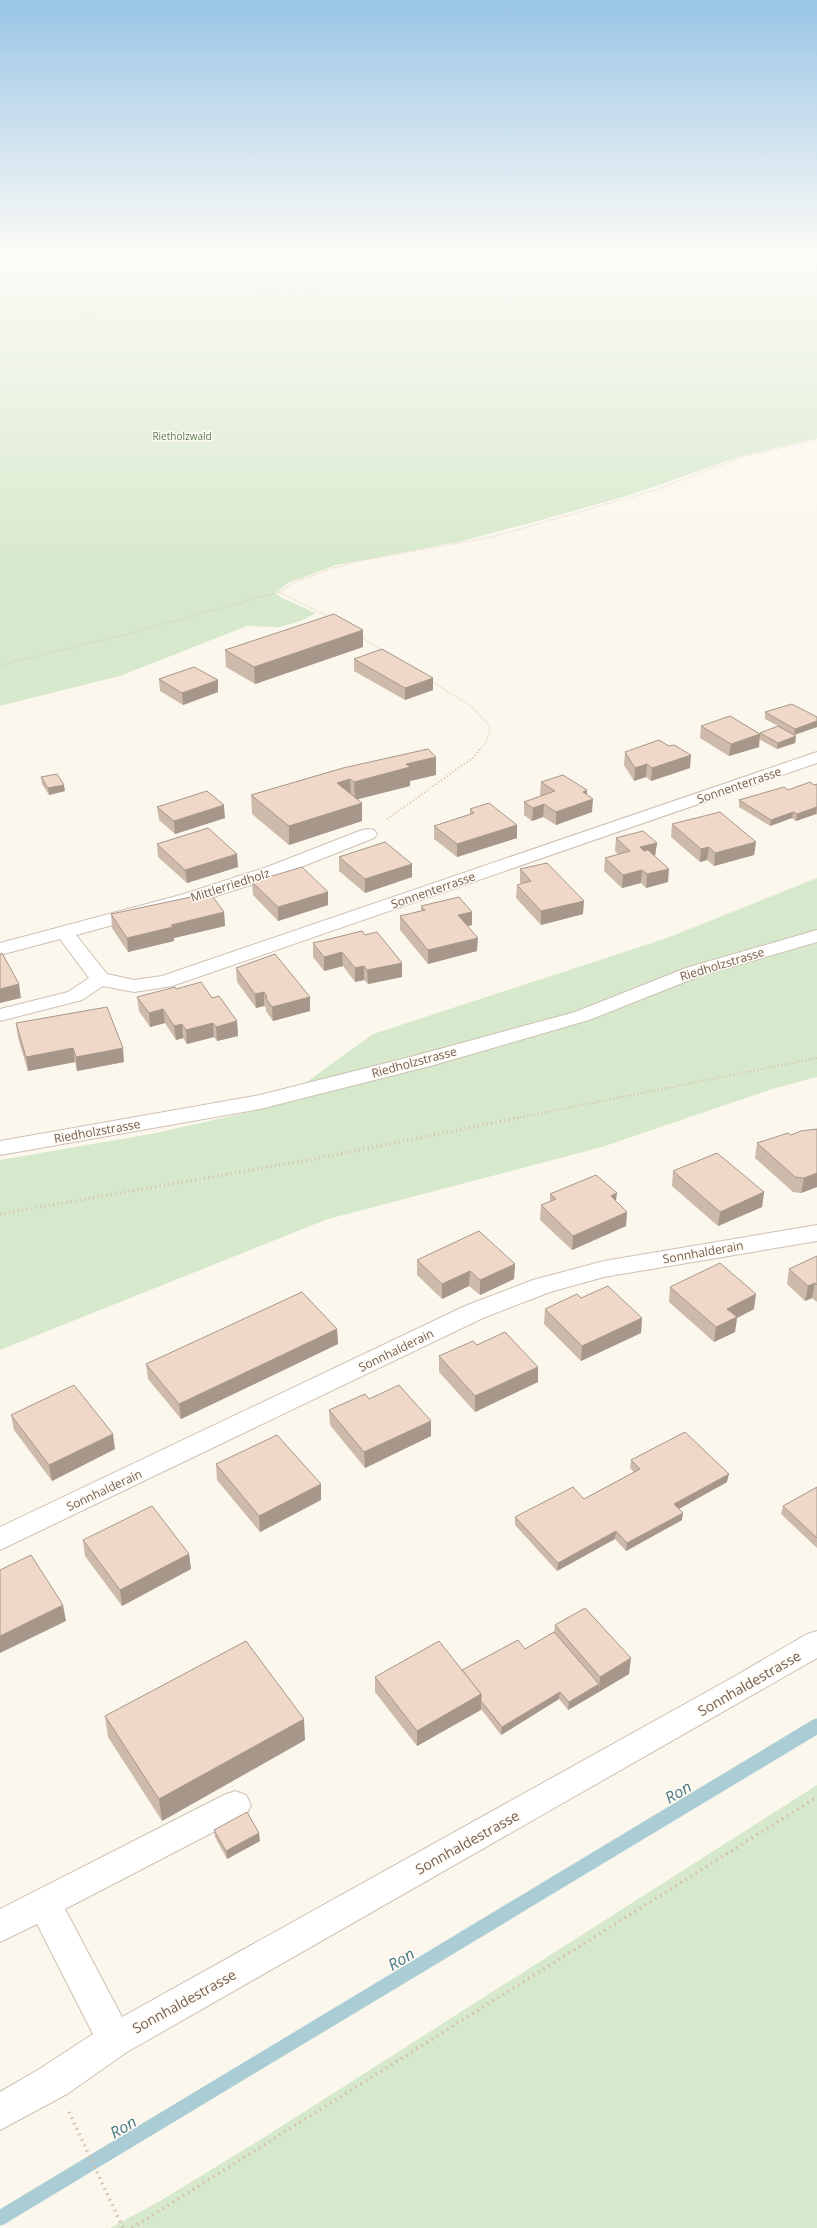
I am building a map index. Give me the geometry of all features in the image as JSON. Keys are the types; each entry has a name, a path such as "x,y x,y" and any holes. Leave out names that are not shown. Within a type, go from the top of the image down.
{"street":[{"name":"Sonnenterrasse","path":"100,979 134,986 165,982 817,757"},
{"name":"Mittlerriedholz","path":"65,933 191,898 274,871 368,834"},
{"path":"0,949 65,933 100,979 75,996 0,1016"},
{"name":"Riedholzstrasse","path":"0,1148 260,1102 419,1062 582,1016 693,972 817,936"},
{"name":"Sonnhalderain","path":"0,1539 474,1312 542,1286 604,1269 817,1233"},
{"name":"Sonnhaldestrasse","path":"0,2112 54,2081 115,2040 748,1684 817,1643"},
{"path":"0,1926 235,1805"},
{"path":"44,1903 115,2040"}],"path":[{"path":"0,665 120,636 279,592 295,582 333,568 364,560 492,537 655,490 742,457 817,439"},
{"path":"279,592 330,618"},
{"path":"358,635 384,652"},
{"path":"368,834 474,757 487,741 490,726 483,714 470,703 430,680"},
{"path":"0,1214 314,1159 817,1058"},
{"path":"132,2228 817,1797"},
{"path":"54,2081 123,2228"}],"green space":[{"name":"Rietholzwald","path":"0,358 817,358 817,438 741,456 630,495 534,522 462,541 336,565 288,583 275,593 284,599 316,613 301,621 279,627 247,626 120,676 0,706"},
{"path":"817,878 817,1077 772,1089 602,1147 328,1219 0,1350 0,1160 151,1134 272,1107 373,1034 667,938"},
{"path":"817,1785 817,2228 110,2228 160,2201 263,2138"}],"building":[{"path":"334,614 363,630 254,667 225,650"},
{"path":"382,649 433,678 405,688 354,659"},
{"path":"194,667 218,680 182,693 159,679"},
{"path":"792,704 817,717 817,721 795,729 765,712"},
{"path":"730,716 760,734 731,744 701,726"},
{"path":"778,726 796,736 778,743 760,733"},
{"path":"659,740 669,746 674,745 691,755 652,768 647,764 635,768 625,752"},
{"path":"428,749 436,757 406,764 410,767 354,782 350,779 337,783 362,803 289,826 251,795 343,768"},
{"path":"57,774 64,785 48,788 41,777"},
{"path":"563,775 587,790 583,792 593,799 556,812 544,804 533,808 524,802 555,791 541,782"},
{"path":"810,782 814,785 817,784 817,807 797,814 793,812 771,820 739,800 784,787 788,790"},
{"path":"207,791 224,805 174,821 157,807"},
{"path":"489,803 517,825 457,844 434,826 474,813 470,809"},
{"path":"720,812 756,842 715,853 709,847 701,849 672,824"},
{"path":"208,828 237,854 185,870 157,844"},
{"path":"643,831 657,843 640,847 644,851 648,850 669,869 647,874 642,870 623,875 605,858 630,851 616,838"},
{"path":"385,842 412,864 365,879 339,857"},
{"path":"547,863 584,901 541,911 517,885 531,881 520,869"},
{"path":"302,867 328,892 278,907 252,882"},
{"path":"210,893 224,912 171,925 173,927 127,938 111,914"},
{"path":"459,897 472,912 458,915 478,938 428,950 400,916 425,910 421,906"},
{"path":"362,931 365,935 377,932 402,963 367,970 364,966 355,968 342,952 324,957 313,943"},
{"path":"2,953 19,984 0,989 0,954"},
{"path":"275,954 310,997 272,1007 265,997 267,997 264,992 255,994 236,968"},
{"path":"201,982 212,998 219,996 237,1021 216,1027 213,1023 186,1030 182,1024 174,1026 163,1009 149,1013 137,997 175,987 176,989"},
{"path":"107,1007 123,1048 76,1057 73,1048 26,1057 16,1023"},
{"path":"817,1129 817,1173 804,1178 795,1177 757,1143 788,1133 791,1135 801,1131"},
{"path":"717,1153 764,1192 720,1212 673,1171"},
{"path":"596,1175 617,1193 611,1196 627,1212 573,1236 541,1205 556,1199 550,1194"},
{"path":"479,1231 515,1264 480,1280 470,1271 442,1284 417,1260"},
{"path":"817,1256 817,1285 815,1283 808,1286 789,1269"},
{"path":"720,1263 756,1294 727,1309 737,1317 716,1327 670,1287"},
{"path":"608,1286 642,1318 582,1346 545,1309 577,1294 581,1298"},
{"path":"302,1292 337,1329 179,1404 146,1364"},
{"path":"505,1332 538,1367 475,1396 439,1356 473,1341 477,1345"},
{"path":"74,1385 113,1434 49,1465 11,1415"},
{"path":"399,1385 431,1421 364,1452 329,1410 365,1394 369,1399"},
{"path":"685,1432 729,1474 674,1504 683,1513 627,1543 616,1531 558,1563 515,1517 573,1487 584,1499 640,1469 631,1460"},
{"path":"277,1435 321,1484 259,1516 216,1464"},
{"path":"817,1487 817,1538 783,1506"},
{"path":"152,1506 189,1554 120,1590 83,1540"},
{"path":"31,1555 63,1605 0,1636 0,1570"},
{"path":"585,1608 631,1658 600,1677 555,1625"},
{"path":"554,1632 599,1684 569,1702 560,1692 502,1727 481,1701 481,1694 462,1670 518,1640 525,1649"},
{"path":"246,1641 304,1719 159,1799 105,1716"},
{"path":"439,1641 481,1694 417,1731 375,1677"},
{"path":"247,1812 259,1833 226,1851 214,1830"}],"waterway":[{"name":"Ron","path":"0,2218 817,1726"}]}
